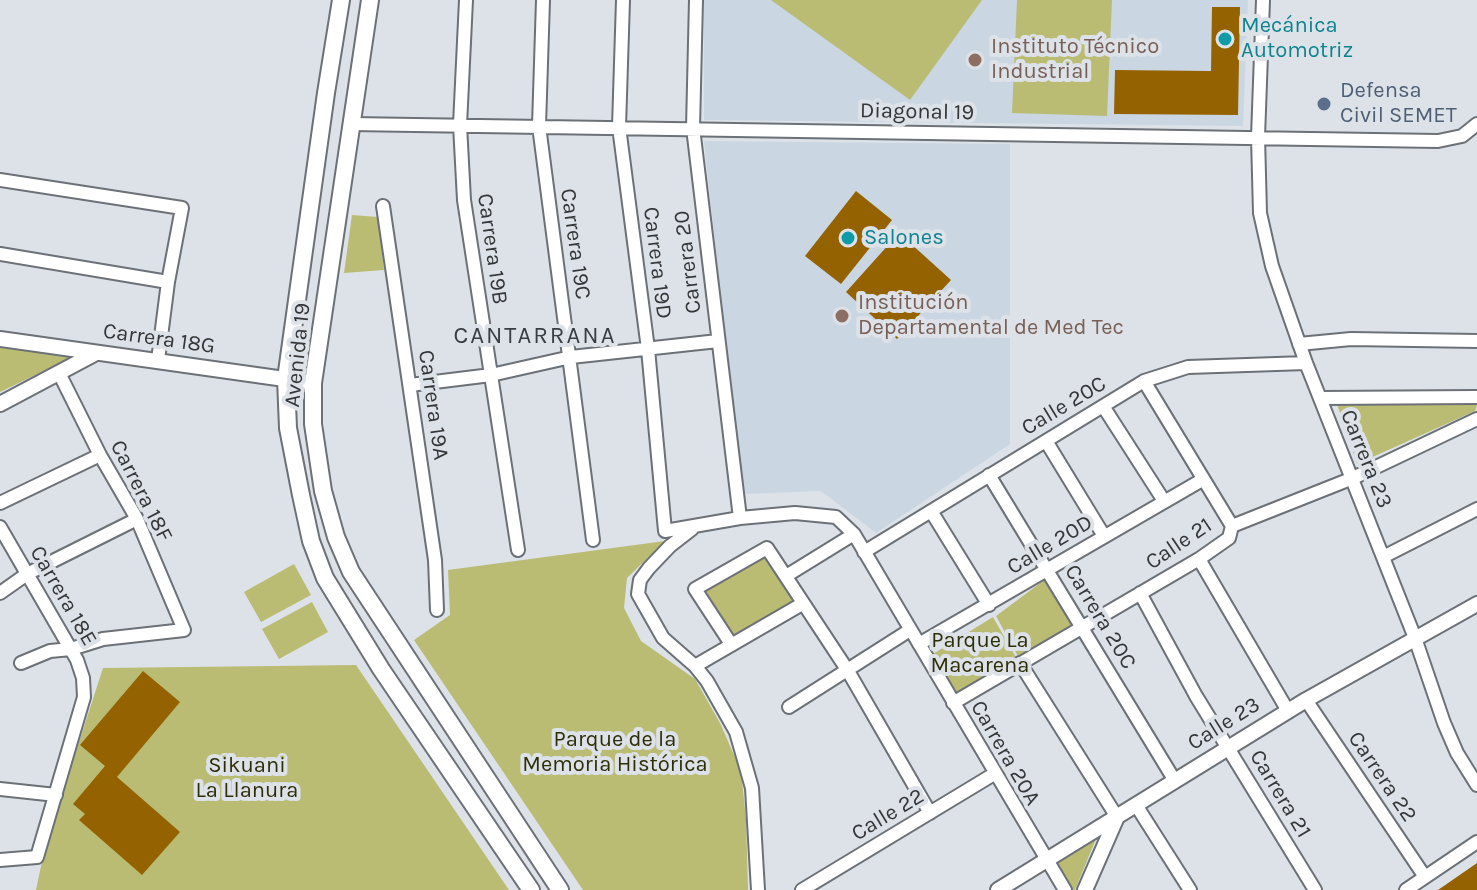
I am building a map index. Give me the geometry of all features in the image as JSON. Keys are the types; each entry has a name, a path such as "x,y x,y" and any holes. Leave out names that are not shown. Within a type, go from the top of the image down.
{"main road":[{"name":"Avenida 19","path":"341,0 286,379 288,428 298,482 311,541 325,578 381,669 531,890"},
{"name":"Avenida 19","path":"370,0 313,383 313,424 323,491 336,537 351,572 560,890"}],"street":[{"name":"Carrera 19B","path":"466,0 460,125 464,200 518,550"},
{"name":"Carrera 19C","path":"543,0 539,126 593,540"},
{"name":"Carrera 19D","path":"623,0 619,127 648,349 665,531 695,527"},
{"name":"Carrera 20","path":"696,0 693,128 740,518"},
{"name":"Carrera 23","path":"1263,0 1258,137 1260,213 1279,292 1415,638 1450,738 1477,785"},
{"name":"Diagonal 19","path":"351,124 1438,141 1462,136 1477,124"},
{"path":"0,180 182,208 158,360"},
{"name":"Carrera 19A","path":"383,206 435,560 437,610"},
{"path":"0,254 168,282"},
{"name":"Carrera 18G","path":"0,339 313,383"},
{"path":"1299,344 1351,339 1477,341"},
{"path":"410,385 491,375 571,357 718,341"},
{"path":"0,404 96,353"},
{"name":"Calle 20C","path":"864,552 1144,381 1174,370 1203,366 1306,363"},
{"name":"Carrera 18F","path":"59,373 100,455 137,519 184,630 103,639 71,649"},
{"path":"1144,381 1232,526"},
{"path":"1321,398 1477,397"},
{"path":"1103,406 1164,501"},
{"name":"Calle 21","path":"953,703 1199,559 1229,538 1232,526 1353,478 1477,419"},
{"path":"1046,441 1104,536"},
{"path":"0,503 100,455"},
{"name":"Carrera 20C","path":"989,475 1175,781"},
{"name":"Calle 20D","path":"919,644 1202,480"},
{"path":"1383,557 1477,509"},
{"path":"931,511 989,605"},
{"path":"758,890 752,788 743,750 718,697 695,666 658,631 643,606 638,588 659,556 695,527 740,518 815,513 836,517 854,534 786,576"},
{"path":"0,593 27,574 137,519"},
{"name":"Carrera 18E","path":"0,527 81,669 83,706 56,795"},
{"name":"Carrera 20A","path":"854,534 1045,861 1065,890"},
{"path":"731,644 695,589 767,548 848,671 930,813"},
{"path":"1199,559 1288,711"},
{"name":"Carrera 21","path":"1140,593 1228,748 1315,890"},
{"path":"695,666 802,604"},
{"name":"Calle 23","path":"998,890 1306,700 1477,604"},
{"path":"789,707 910,630"},
{"path":"21,663 50,651 71,649"},
{"path":"1020,663 1117,817 1085,890"},
{"name":"Carrera 22","path":"1306,700 1425,877"},
{"name":"Calle 22","path":"802,890 994,774"},
{"path":"0,789 56,795 37,857 0,860"},
{"path":"1136,805 1190,890"},
{"path":"1406,890 1477,842"}],"shaded area":[{"name":"Instituto Técnico Industrial","path":"704,0 1248,0 1243,126 704,120"},
{"path":"704,141 1010,144 1010,444 876,533 821,491 742,494"}],"green space":[{"path":"771,0 982,0 910,100"},
{"path":"1017,0 1112,0 1107,116 1012,113"},
{"path":"352,215 378,217 384,270 344,273"},
{"path":"0,343 79,354 0,392"},
{"path":"1336,401 1477,401 1477,405 1475,411 1357,464"},
{"name":"Parque de la Memoria Histórica","path":"665,541 627,578 624,608 641,641 695,679 720,723 741,771 748,890 583,890 414,640 450,615 448,570"},
{"path":"766,552 798,604 735,638 699,589"},
{"path":"294,564 311,595 261,622 244,592"},
{"path":"1047,578 1076,624 1020,660 996,616"},
{"path":"312,602 328,632 279,659 262,629"},
{"name":"Parque La Macarena","path":"993,617 1018,661 954,700 928,657"},
{"name":"Sikuani La Llanura","path":"356,665 509,890 36,890 45,847 103,668"},
{"path":"1098,834 1075,890 1073,890 1051,858"}],"building":[{"name":"Mecánica Automotriz","path":"1212,7 1240,7 1238,115 1114,114 1115,70 1211,71"},
{"name":"Salones","path":"856,191 892,220 841,284 805,256"},
{"path":"899,233 951,280 897,339 846,292"},
{"path":"143,671 180,702 117,777 180,832 142,875 79,820 85,814 73,804 105,766 80,745"},
{"path":"1477,863 1477,890 1438,890"}],"place":[{"name":"Mecánica Automotriz","path":"1225,39"},
{"name":"Instituto Técnico Industrial","path":"975,60"},
{"name":"Defensa Civil SEMET","path":"1324,104"},
{"name":"Salones","path":"848,238"},
{"name":"Institución Departamental de Med Tec","path":"842,316"}],"district":[{"name":"CANTARRANA","path":"535,336"}]}
